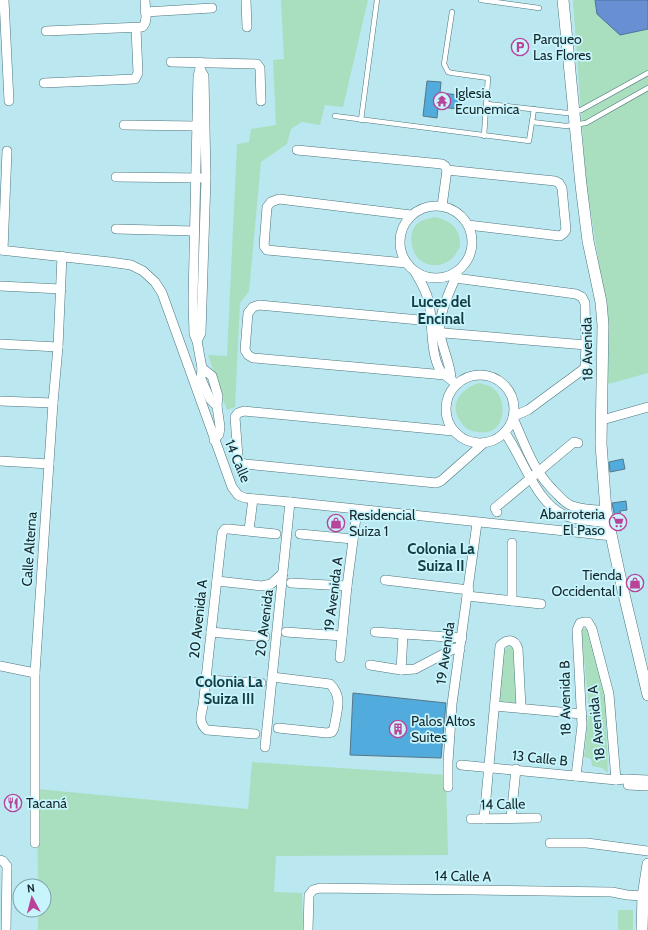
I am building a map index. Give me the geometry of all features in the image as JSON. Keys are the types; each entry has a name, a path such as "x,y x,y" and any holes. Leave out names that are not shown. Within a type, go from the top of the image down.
{"street":[{"path":"4,0 2,19 4,74 8,101"},
{"path":"46,31 142,27 145,25 145,0"},
{"path":"246,0 247,27"},
{"name":"18 Avenida","path":"564,0 581,185 587,234 601,302 603,325 602,456 606,511 645,668 648,695"},
{"path":"145,12 212,8"},
{"path":"44,84 134,79 138,73 136,28"},
{"path":"171,62 200,66 257,64 260,68 261,101"},
{"path":"200,66 198,76 197,126 201,178 194,231 201,333 197,341 202,368 212,376 216,385 218,396 217,406 220,427 219,434 214,440"},
{"path":"198,300 204,76 200,66"},
{"path":"124,125 197,126"},
{"path":"297,150 442,164 447,170 442,206"},
{"path":"2,250 7,151"},
{"path":"447,170 555,181 562,188 566,230 560,236 468,225"},
{"path":"116,177 201,178"},
{"path":"406,263 267,250 264,246 268,207 272,202 279,199 412,215"},
{"path":"416,272 429,302 431,321 436,332 436,358 440,370 450,379 450,391 446,399 445,407 448,424 462,439 473,443 484,443 494,440 505,433 514,417 528,410 585,368 586,345 584,303 582,297 576,294 456,274 437,278 426,277 416,272 406,263 400,251 399,238 403,225 412,215 421,209 431,206 442,206 453,210 462,216 472,234 471,250 465,264 456,274 449,290 441,322 436,332"},
{"path":"116,229 194,231"},
{"name":"14 Calle","path":"2,250 131,265 143,271 155,282 162,293 232,487 238,495 253,499 612,536"},
{"name":"Calle Alterna","path":"35,843 35,673 58,347 62,256"},
{"path":"0,286 61,289"},
{"path":"441,322 259,305 253,307 248,313 245,350 248,355 253,358 450,379 464,378 475,375 486,375 496,378 505,385 512,394 514,417 538,473 566,502 575,507 606,511"},
{"path":"436,332 586,345"},
{"path":"0,344 58,347"},
{"path":"0,401 53,403"},
{"path":"602,420 648,407"},
{"path":"453,431 244,411 238,413 235,418 238,457 240,462 436,483 441,481 484,443"},
{"path":"505,433 512,442 530,478 552,508 561,514 572,518 608,522"},
{"path":"497,512 495,508 530,478 574,442 578,443"},
{"path":"0,461 49,464"},
{"path":"253,499 249,530 276,534"},
{"name":"20 Avenida","path":"265,747 284,573 290,502"},
{"path":"572,518 575,507"},
{"name":"19 Avenida A","path":"340,658 347,586 357,510"},
{"name":"19 Avenida","path":"448,787 448,757 452,704 477,523"},
{"name":"20 Avenida A","path":"249,530 225,529 222,533 200,721 203,727 207,730 255,734"},
{"path":"300,534 353,539"},
{"path":"512,543 512,601"},
{"path":"217,581 262,586 271,584 284,573"},
{"path":"385,580 512,601 541,604"},
{"path":"291,583 347,586"},
{"name":"18 Avenida B","path":"576,776 582,725 577,630 580,623 584,622"},
{"name":"18 Avenida A","path":"584,622 588,622 592,629 609,694 616,780"},
{"path":"211,632 265,637"},
{"path":"286,632 342,636"},
{"path":"375,632 462,638"},
{"path":"401,670 403,635"},
{"path":"484,819 500,646 507,640 514,641 517,644 521,708"},
{"path":"370,666 401,670 415,669 455,648 460,649"},
{"path":"0,666 35,673"},
{"path":"272,677 330,684 336,690 338,696 334,728 332,732 327,733 278,728"},
{"path":"206,680 261,683"},
{"path":"495,706 582,714"},
{"name":"13 Calle B","path":"461,765 616,780 648,780"},
{"path":"510,818 516,770"},
{"name":"13 Calle B","path":"616,780 624,784 648,786"},
{"name":"14 Calle","path":"471,819 537,818"},
{"path":"550,843 587,843 648,851"},
{"path":"3,863 6,930"},
{"path":"642,930 645,913 643,893 648,864"},
{"name":"14 Calle A","path":"308,930 309,895 313,890 320,888 612,892 627,895 643,893"}],"lane":[{"path":"361,120 377,0"},
{"path":"481,0 539,8"},
{"path":"452,12 444,64 448,72 488,78 484,136"},
{"path":"486,104 567,112 582,110 648,73"},
{"path":"532,122 566,126 586,123 648,88"},
{"path":"335,116 529,141 534,109"}],"green space":[{"path":"281,0 368,0 343,107 325,105 320,125 302,122 291,129 287,144 261,162 249,291 240,303 235,407 227,410 208,355 227,356 237,144 249,142 251,129 276,125 273,60 284,59"},
{"path":"573,0 648,0 648,373 608,384 609,325 586,183"},
{"path":"434,217 443,219 455,227 459,236 460,245 455,255 451,259 441,264 430,265 420,260 414,252 411,237 417,224"},
{"path":"479,383 490,386 496,391 500,396 502,403 503,409 500,422 496,427 488,432 472,431 461,422 456,413 459,396 468,388"},
{"path":"581,629 589,629 605,697 608,773 602,768 592,766 591,759 584,757 589,709"},
{"path":"509,646 513,648 516,703 500,701 503,652"},
{"path":"252,762 446,775 448,855 276,856 274,892 302,893 303,930 38,930 38,918 52,918 52,878 38,878 37,789 248,809"},
{"path":"618,910 633,910 633,930 618,930"}],"water":[{"path":"595,0 648,0 648,29 620,35 597,14"}],"building":[{"name":"Iglesia Ecunemica","path":"427,81 441,82 440,93 460,95 459,109 438,107 437,118 423,116"},
{"path":"623,459 625,469 610,472 609,462"},
{"path":"626,501 627,510 620,511 623,527 617,528 612,503"},
{"name":"Tienda Occidental I","path":"638,578 640,586 631,588 629,580"},
{"name":"Palos Altos Suites","path":"353,693 446,703 441,758 350,755"}],"place":[{"name":"Parqueo Las Flores","path":"520,47"},
{"name":"Iglesia Ecunemica","path":"442,101"},
{"name":"Abarroteria El Paso","path":"618,522"},
{"name":"Residencial Suiza 1","path":"336,523"},
{"name":"Tienda Occidental I","path":"635,583"},
{"name":"Palos Altos Suites","path":"398,729"},
{"name":"Tacaná","path":"13,803"}],"district":[{"name":"Luces del Encinal","path":"441,310"},
{"name":"Colonia La Suiza II","path":"441,558"},
{"name":"Colonia La Suiza III","path":"229,690"}]}
